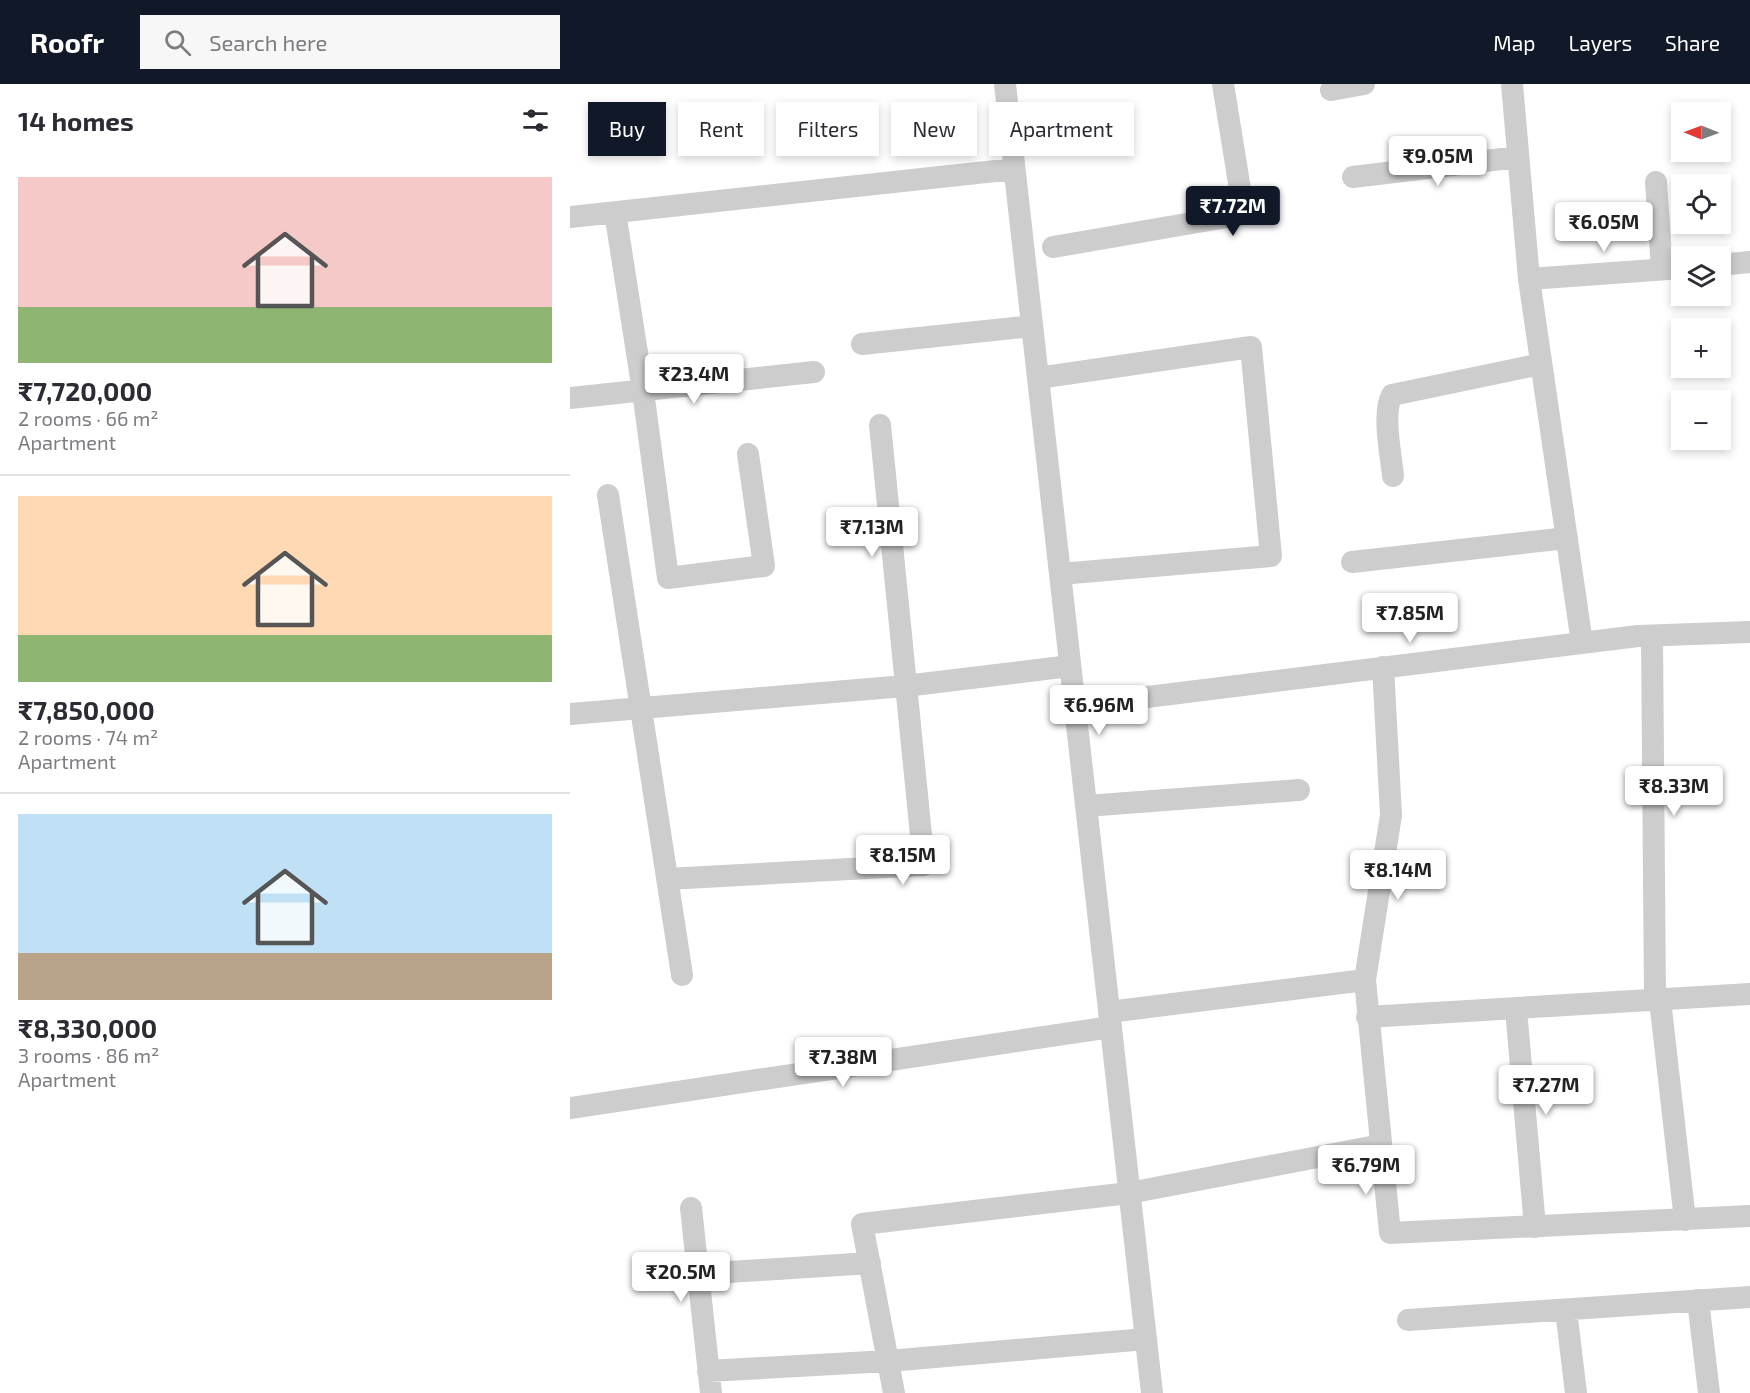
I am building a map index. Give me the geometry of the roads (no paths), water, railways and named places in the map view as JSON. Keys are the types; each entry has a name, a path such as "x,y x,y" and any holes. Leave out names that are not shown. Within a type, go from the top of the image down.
{"street":[{"path":"1005,84 1152,1393"},
{"path":"1053,247 1244,214 1223,84"},
{"path":"1331,90 1364,84"},
{"path":"1512,84 1529,279 1582,643"},
{"path":"1353,177 1518,157"},
{"path":"570,217 1014,169"},
{"path":"1656,182 1671,263"},
{"path":"615,212 643,391 668,578 764,566 748,454"},
{"path":"1731,264 1750,262"},
{"path":"1529,279 1671,268"},
{"path":"861,344 1032,326"},
{"path":"1038,378 1251,347 1271,556 1060,574"},
{"path":"1393,476 1387,416 1388,402 1392,395 1541,364"},
{"path":"570,398 814,372"},
{"path":"667,879 924,865 880,425"},
{"path":"608,495 682,975"},
{"path":"1352,562 1567,537"},
{"path":"1075,706 1582,643 1652,636 1750,632"},
{"path":"1652,636 1657,1000 1685,1220"},
{"path":"570,714 905,686 1070,666"},
{"path":"1383,668 1391,815 1365,980 1390,1233 1750,1216"},
{"path":"1086,806 1299,790"},
{"path":"570,1108 1365,980"},
{"path":"1367,1017 1750,994"},
{"path":"1516,1009 1535,1227"},
{"path":"894,1393 862,1224 1129,1193 1381,1146"},
{"path":"691,1208 710,1382 888,1361 1146,1339"},
{"path":"698,1274 870,1263"},
{"path":"1408,1320 1750,1297"},
{"path":"1698,1300 1709,1393"},
{"path":"1566,1310 1576,1393"}]}
